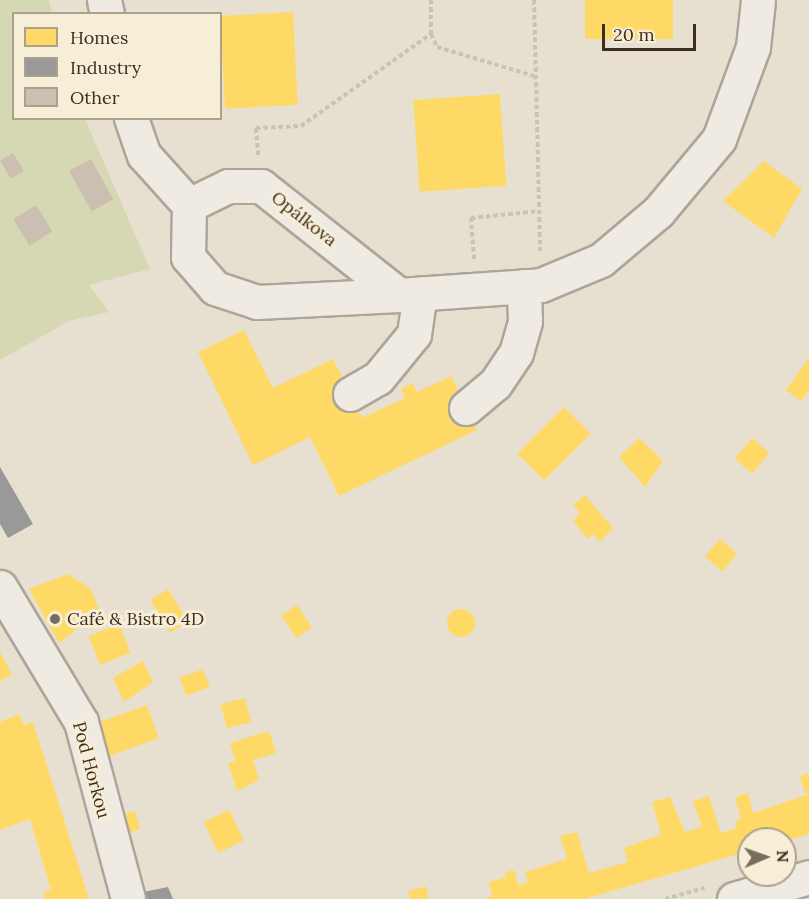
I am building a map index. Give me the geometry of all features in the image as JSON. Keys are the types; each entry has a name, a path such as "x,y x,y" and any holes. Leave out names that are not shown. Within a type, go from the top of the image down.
{"street":[{"path":"131,120 144,155 189,205 188,257 215,288 257,302 533,286 601,260 658,212 718,139 753,47 758,0"},
{"name":"Opálkova","path":"189,205 228,186 261,186 410,294"},
{"path":"466,408 495,384 516,353 533,286"},
{"path":"350,394 378,378 414,334 410,294"},
{"name":"Pod Horkou","path":"0,587 81,722 128,899"},
{"path":"734,899 809,877"}],"path":[{"path":"430,0 430,34 437,47 534,76"},
{"path":"533,286 539,211 534,76 534,0"},
{"path":"261,186 256,128 301,126 430,34"},
{"path":"477,290 471,218 539,211"}],"green space":[{"path":"0,0 49,0 52,12 12,12 12,120 85,120 150,269 89,285 109,312 69,321 0,360"}],"building: Homes":[{"path":"585,0 673,0 673,39 585,39"},
{"path":"293,12 298,105 225,109 222,16"},
{"path":"500,94 506,186 420,192 413,100"},
{"path":"764,161 802,189 774,238 723,201"},
{"path":"244,330 273,388 333,359 362,418 405,398 401,389 413,383 417,392 451,376 477,430 339,496 310,437 253,465 198,352"},
{"path":"809,358 809,390 801,401 786,390"},
{"path":"564,407 591,434 544,481 517,454"},
{"path":"639,438 663,461 645,487 619,457"},
{"path":"752,438 770,453 752,473 735,459"},
{"path":"585,495 613,528 600,542 593,534 588,539 573,521 580,513 573,505"},
{"path":"720,539 737,554 722,571 705,556"},
{"path":"68,574 90,588 100,611 59,643 29,589"},
{"path":"168,589 188,621 170,632 150,600"},
{"path":"297,605 312,627 296,638 281,616"},
{"path":"461,609 471,613 475,623 471,633 461,637 451,633 447,623 451,613"},
{"path":"119,624 131,653 100,665 88,636"},
{"path":"0,652 12,675 0,681"},
{"path":"143,661 153,682 124,702 113,678"},
{"path":"203,669 210,687 186,696 180,678"},
{"path":"245,698 251,722 227,728 221,704"},
{"path":"147,705 159,738 107,757 95,724"},
{"path":"19,714 24,725 33,722 89,899 44,899 44,892 51,890 30,819 0,830 0,722"},
{"path":"269,731 276,753 253,760 259,780 237,791 228,763 235,761 230,743"},
{"path":"809,773 809,793 805,794 800,776"},
{"path":"748,793 753,813 809,794 809,834 797,838 797,827 737,828 735,821 741,819 735,797"},
{"path":"709,796 721,833 737,828 737,854 584,899 483,899 492,896 489,882 506,877 505,872 514,870 518,885 528,882 525,872 567,859 560,836 577,832 589,873 628,862 624,848 661,834 652,802 670,797 685,832 702,827 693,801"},
{"path":"229,810 244,841 219,853 204,822"},
{"path":"135,811 140,829 125,834 120,815"},
{"path":"426,886 429,899 410,899 408,891"}],"building: Industry":[{"path":"0,467 33,524 8,538 0,524"},
{"path":"168,887 173,899 146,899 143,892"}],"building: Other":[{"path":"13,153 24,171 11,179 0,161"},
{"path":"91,159 113,199 91,211 69,171"},
{"path":"36,205 52,231 30,246 13,219"}],"place":[{"name":"Café & Bistro 4D","path":"55,619"}]}
